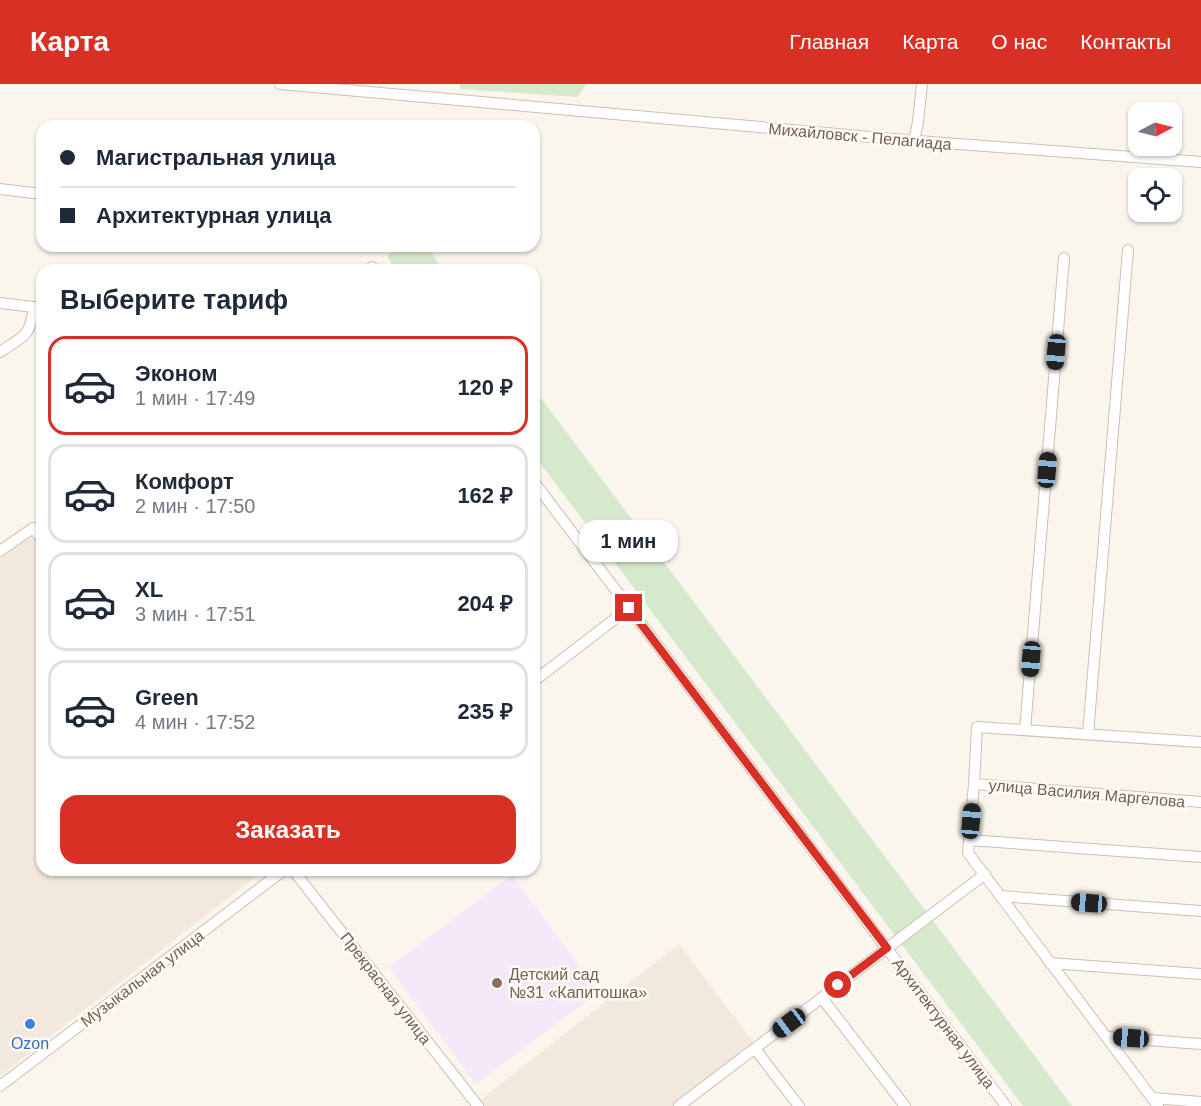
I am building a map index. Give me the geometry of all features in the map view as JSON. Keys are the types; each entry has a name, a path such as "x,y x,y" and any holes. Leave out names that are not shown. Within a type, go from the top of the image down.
{"street":[{"name":"Михайловск - Пелагиада","path":"281,84 914,141 1201,162"},
{"path":"914,141 922,84"},
{"path":"0,189 36,193"},
{"path":"1088,735 1128,250"},
{"path":"1025,730 1064,258"},
{"path":"0,303 36,308"},
{"path":"0,352 24,336 36,313"},
{"name":"Архитектурная улица","path":"540,490 1006,1106"},
{"path":"0,551 33,528 36,532"},
{"path":"540,676 629,608"},
{"path":"1201,742 977,727 968,853 1156,1102 1201,1102"},
{"name":"улица Василия Маргелова","path":"974,784 1201,802"},
{"path":"969,840 1201,857"},
{"path":"684,1104 985,874"},
{"name":"Музыкальная улица","path":"0,1086 276,876"},
{"name":"Прекрасная улица","path":"298,876 478,1106"},
{"path":"1000,896 1201,910"},
{"path":"1050,963 1201,974"},
{"path":"822,998 905,1106"},
{"path":"1107,1037 1201,1044"},
{"path":"755,1049 799,1106"}],"shaded area":[{"path":"36,538 36,876 256,876 0,1076 0,559 29,539"},
{"name":"Детский сад №31 «Капитошка»","path":"513,876 599,992 476,1084 389,967"},
{"path":"679,944 754,1043 673,1106 482,1106 479,1101"}],"green space":[{"path":"460,84 587,84 577,97 460,89"},
{"path":"393,252 430,252 440,264 392,264 387,256"},
{"path":"540,397 1072,1106 1023,1106 540,463"}],"place":[{"name":"Детский сад №31 «Капитошка»","path":"497,983"},
{"name":"Ozon","path":"30,1024"}],"route":[{"path":"629,608 887,948 838,985"}]}
